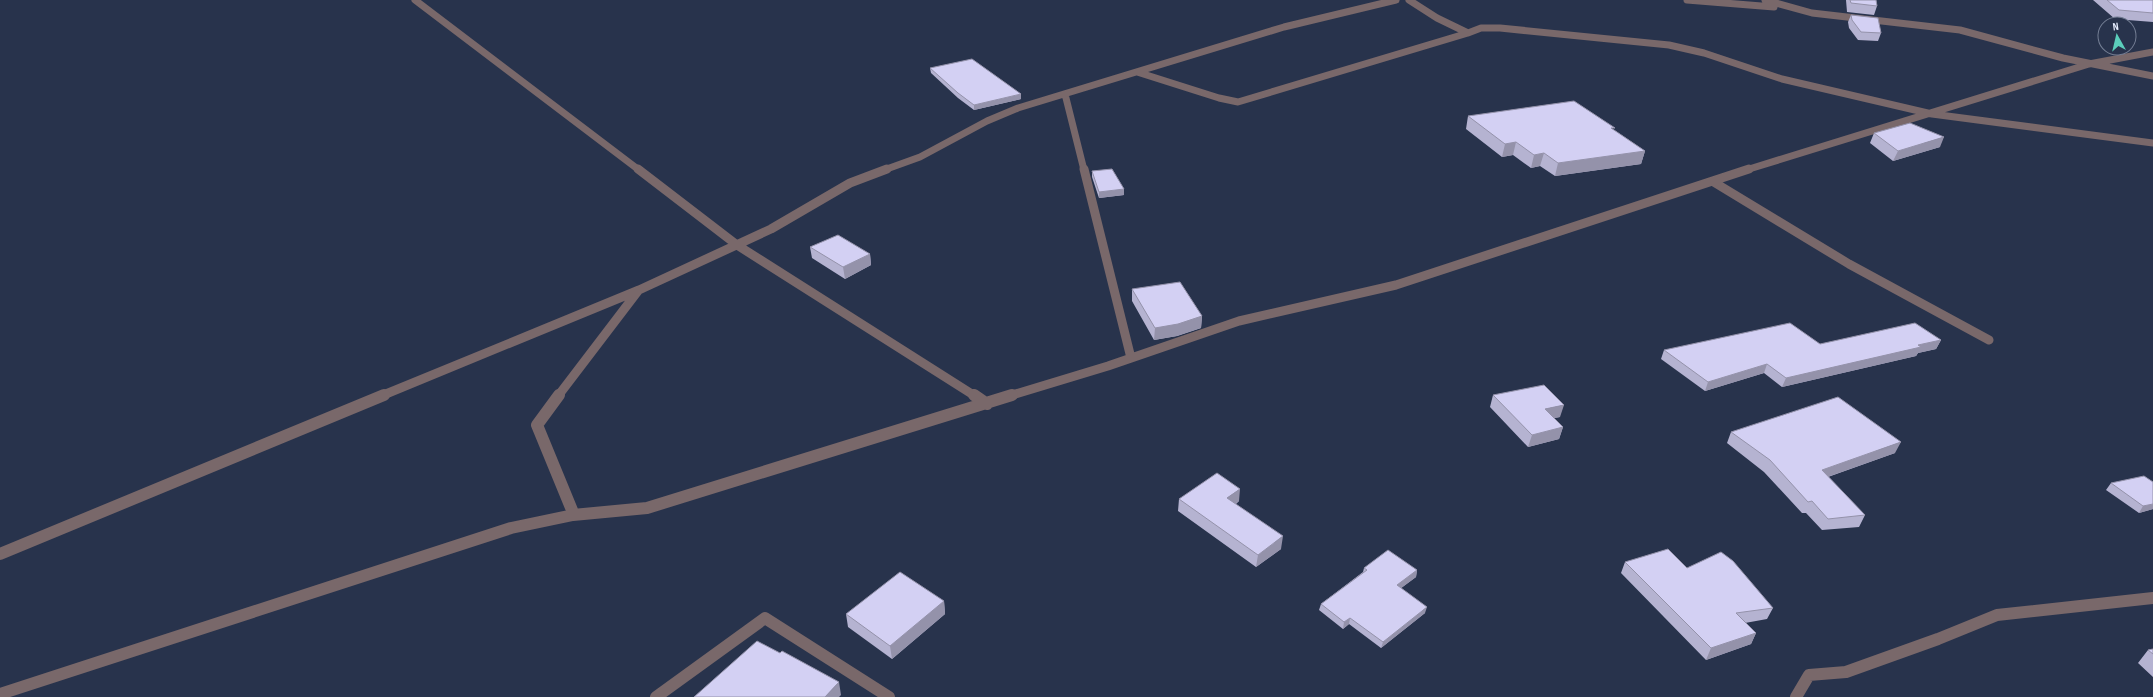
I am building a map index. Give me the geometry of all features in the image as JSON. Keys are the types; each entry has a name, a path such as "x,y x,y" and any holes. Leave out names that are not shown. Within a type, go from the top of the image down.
{"street":[{"path":"415,0 737,245 986,404"},
{"path":"0,554 638,290 771,228 850,183 920,157 987,121 1012,110 1284,27 1396,0"},
{"path":"1409,0 1424,8 1437,18 1468,33"},
{"path":"1687,0 1792,8"},
{"path":"1765,0 1812,13 1960,30 2089,64 2153,76"},
{"path":"1137,72 1218,98 1238,102 1481,28 1500,28 1669,45 1704,53 1782,79 1932,114 2153,143"},
{"path":"0,694 511,528 574,515 647,508 986,404 1131,358 1239,321 1396,285 1712,181 1932,114 2089,64 2153,52"},
{"path":"1065,94 1131,358"},
{"path":"1712,181 1850,264 1989,340"},
{"path":"574,515 537,425 638,290"},
{"path":"1796,697 1809,675 1846,672 1938,639 1997,615 2153,598"},
{"path":"656,697 765,618 889,697"}],"building":[{"path":"1850,0 1876,0 1877,6 1851,3"},
{"path":"2107,0 2153,0 2153,13 2119,10"},
{"path":"1851,15 1878,18 1881,33 1861,32 1852,20"},
{"path":"972,59 1021,94 974,105 930,68"},
{"path":"1574,101 1615,128 1611,128 1645,151 1558,163 1544,153 1534,155 1516,142 1505,144 1468,116"},
{"path":"1910,123 1944,137 1898,151 1874,133"},
{"path":"1112,169 1124,189 1099,192 1092,171"},
{"path":"838,235 870,254 843,267 810,247"},
{"path":"1180,282 1202,316 1178,324 1155,328 1132,289"},
{"path":"1790,323 1820,344 1915,323 1941,340 1918,345 1921,347 1786,378 1767,364 1708,382 1664,350"},
{"path":"1544,385 1564,405 1545,409 1563,427 1532,435 1493,395"},
{"path":"1838,397 1901,442 1822,470 1865,515 1828,519 1812,501 1808,502 1770,460 1731,432"},
{"path":"1217,473 1240,489 1227,498 1283,536 1258,555 1179,499"},
{"path":"2144,476 2153,482 2153,504 2143,506 2111,483"},
{"path":"1668,549 1687,568 1721,552 1733,561 1773,608 1736,613 1756,633 1711,648 1625,562"},
{"path":"1388,550 1417,570 1397,585 1427,607 1383,642 1350,618 1344,622 1321,604 1367,570 1364,568"},
{"path":"900,572 944,601 890,646 846,614"},
{"path":"757,641 780,653 782,651 839,682 825,697 694,697"},
{"path":"2153,649 2153,654 2148,650"}]}
